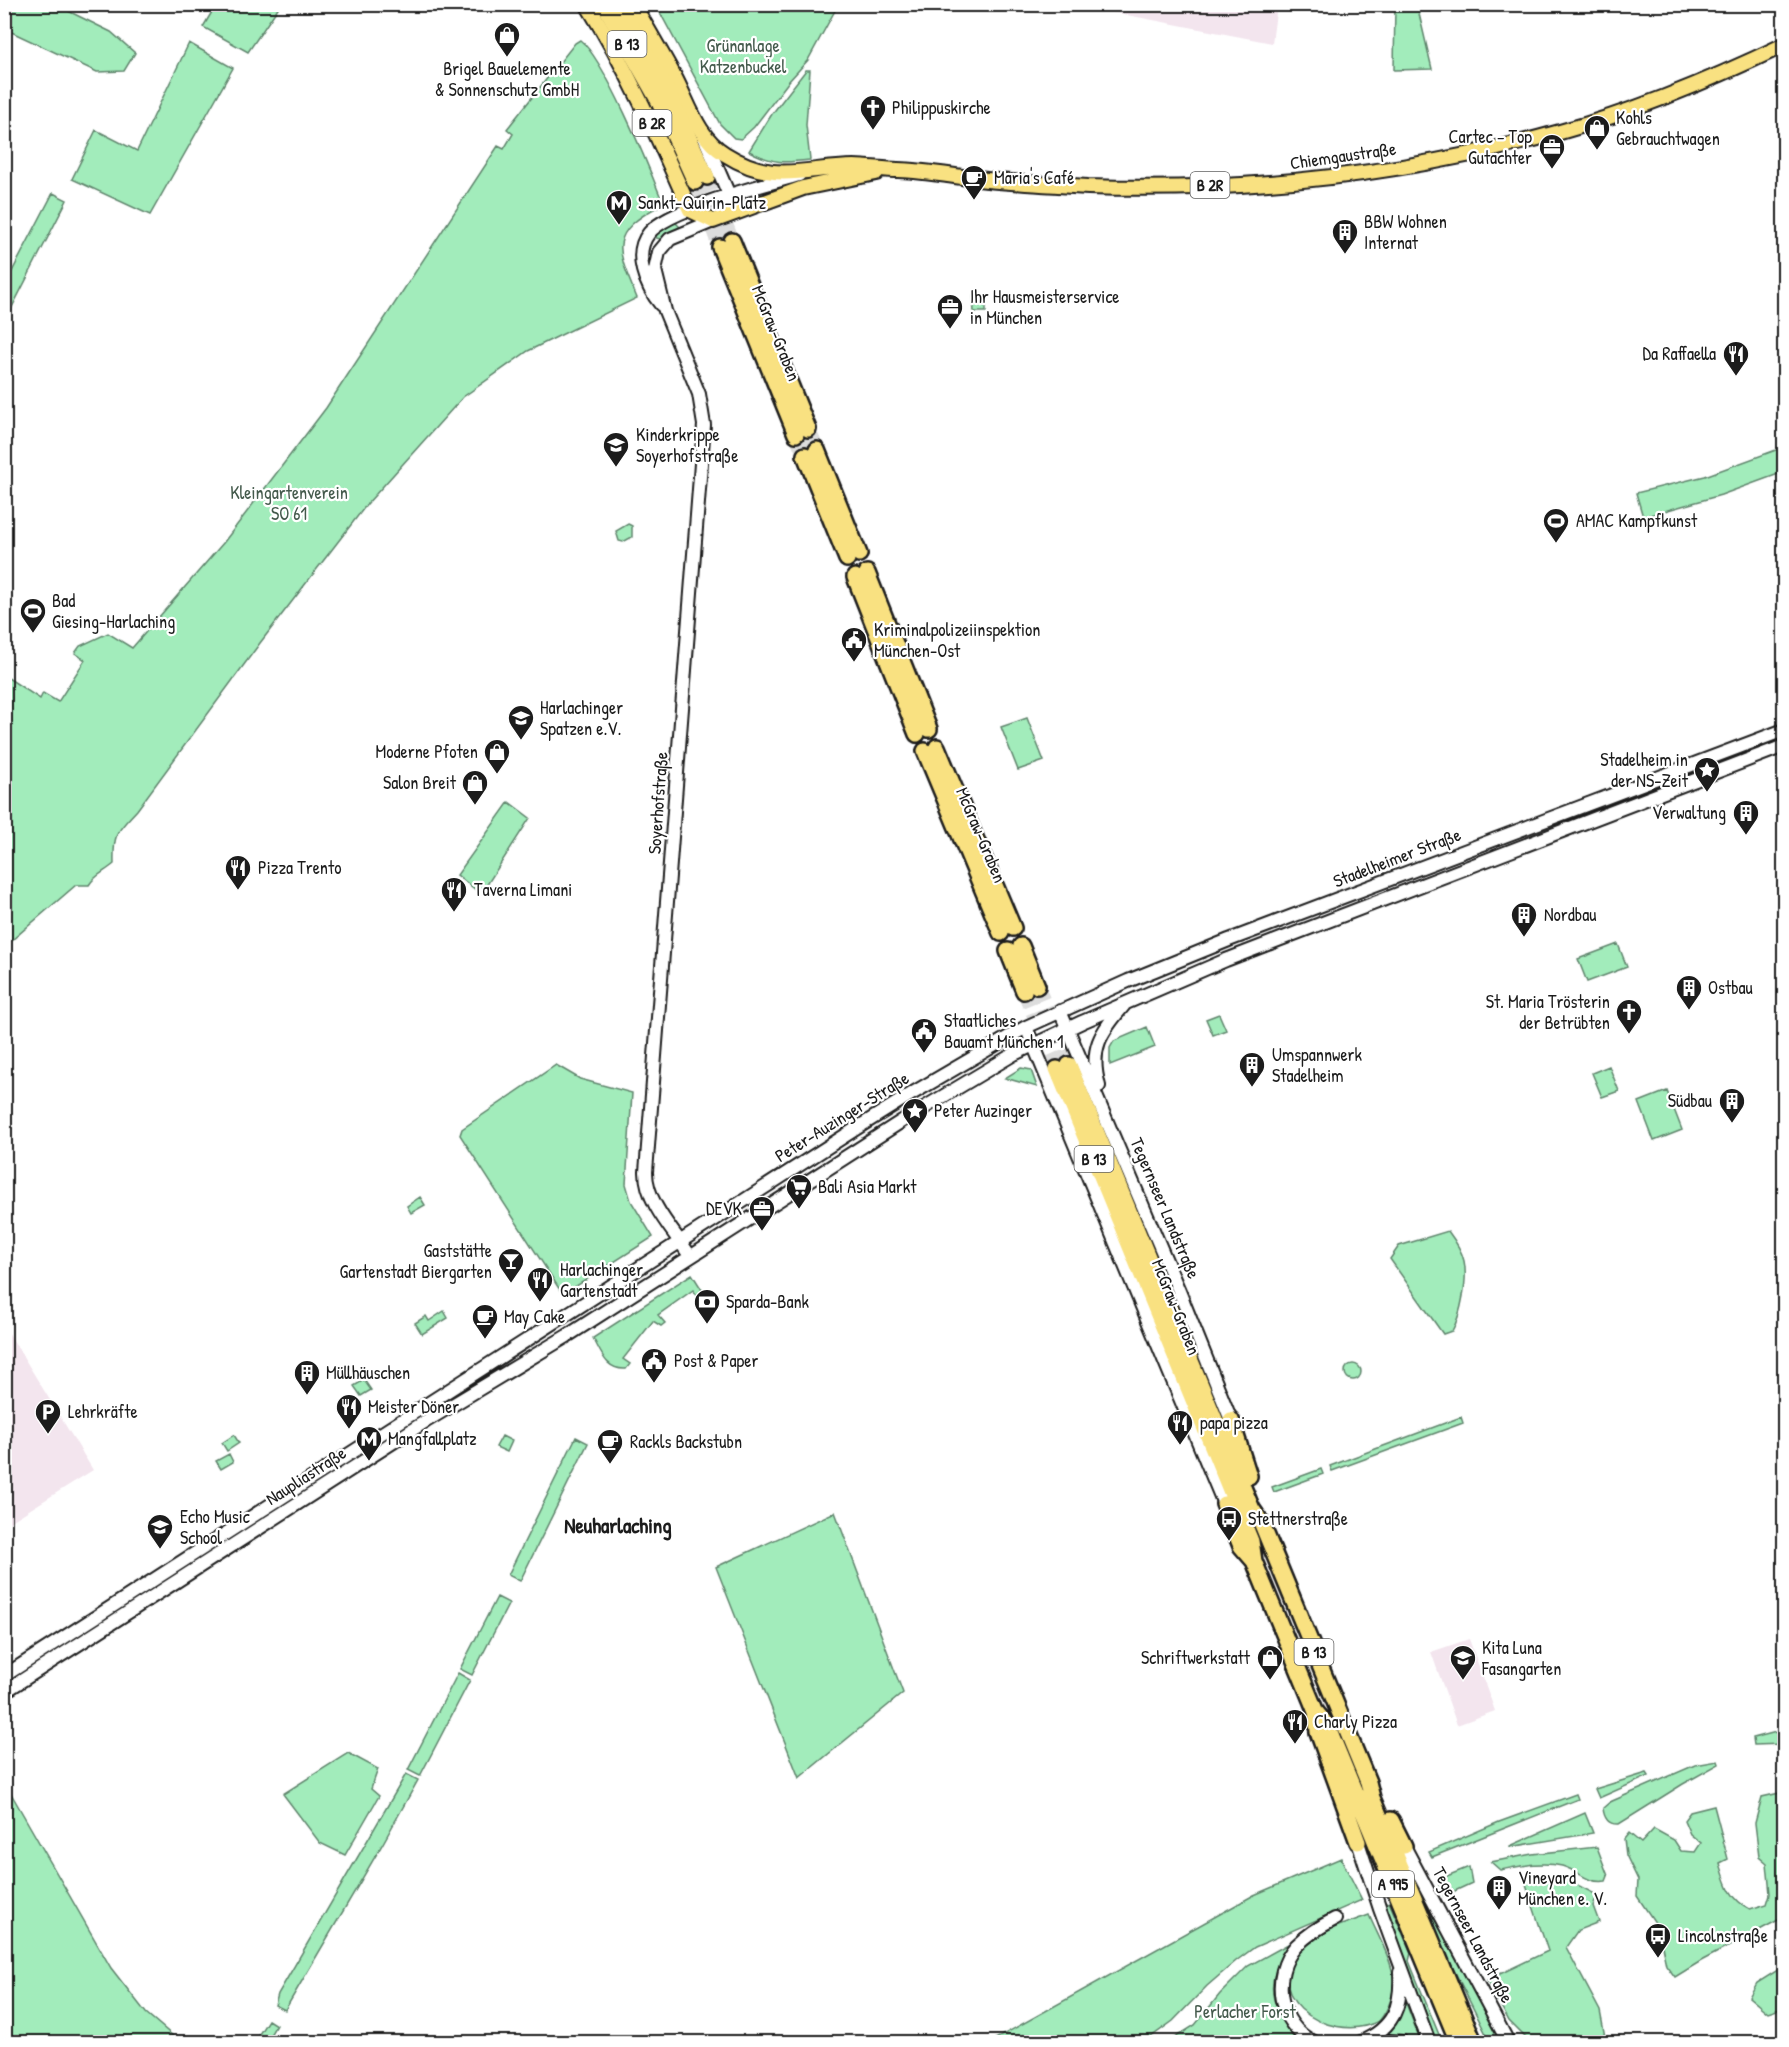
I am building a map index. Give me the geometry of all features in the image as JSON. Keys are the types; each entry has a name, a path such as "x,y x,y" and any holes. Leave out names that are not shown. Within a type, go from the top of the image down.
{"highway":[{"name":"B 13","path":"604,4 701,179 669,94 619,4"},
{"name":"McGraw-Graben","path":"726,244 802,432"},
{"path":"811,452 853,557"},
{"path":"861,575 923,731"},
{"name":"McGraw-Graben","path":"931,749 1007,930"},
{"path":"1014,949 1030,988"},
{"name":"McGraw-Graben","path":"1254,1561 1251,1541 1063,1067 1248,1499 1261,1522"},
{"path":"1231,1420 1260,1506 1261,1522"},
{"path":"1224,1504 1241,1546 1254,1561"},
{"name":"B 13","path":"1261,1522 1474,2043"},
{"name":"B 13","path":"1254,1561 1317,1712 1328,1727 1355,1791"},
{"path":"1317,1712 1318,1732 1358,1842"},
{"path":"1368,1782 1379,1795 1404,1846"},
{"name":"A 995","path":"1355,1791 1458,2043"}],"main road":[{"name":"B 2R","path":"586,4 653,124 690,210"},
{"name":"B 2R","path":"633,4 659,48 703,136 722,153 751,168 777,173 807,173"},
{"name":"Chiemgaustraße","path":"729,195 807,173 856,167 1090,187 1260,184 1326,178 1415,165 1561,132 1660,98 1785,45"},
{"path":"703,136 729,195"},
{"name":"Chiemgaustraße","path":"716,220 802,188 887,171"},
{"path":"665,311 649,288 642,265 642,246 648,234 656,226 729,195"},
{"path":"665,311 655,270 659,252 670,240 716,220 729,195"},
{"path":"690,210 716,220"},
{"name":"Soyerhofstraße","path":"665,311 700,400 705,436 646,1172 650,1194 681,1242"},
{"name":"Stadelheimer Straße","path":"1026,1027 1229,940 1785,730"},
{"name":"Stadelheimer Straße","path":"1033,1045 1226,960 1785,746"},
{"path":"1110,1128 1096,1076 1095,1052 1104,1029 1126,1003"},
{"name":"Tegernseer Landstraße","path":"1060,1011 1231,1420"},
{"path":"1026,1027 1224,1504"},
{"name":"Peter-Auzinger-Straße","path":"681,1242 912,1093 1026,1027"},
{"name":"Peter-Auzinger-Straße","path":"690,1256 930,1103 1033,1045"},
{"path":"681,1242 690,1256"},
{"name":"Naupliastraße","path":"4,1676 681,1242"},
{"name":"Naupliastraße","path":"4,1692 426,1421 567,1336 690,1256"},
{"path":"1358,1842 1380,1910 1429,2043"},
{"name":"Tegernseer Landstraße","path":"1404,1846 1508,2043"},
{"path":"1314,2043 1293,2026 1283,2006 1282,1974 1287,1960 1296,1947 1308,1936 1335,1919"},
{"path":"1361,2043 1383,2031 1396,2010 1401,1984 1400,1962"},
{"path":"1375,2043 1389,2040 1402,2043"}],"shaded area":[{"path":"1075,5 1277,5 1272,43"},
{"path":"5,1327 93,1470 4,1525"},
{"name":"Kita Luna Fasangarten","path":"1469,1639 1495,1711 1457,1725 1431,1652"}],"green space":[{"path":"4,5 56,5 111,32 135,53 124,71 97,72 5,29"},
{"path":"216,5 280,5 248,52 203,27"},
{"name":"Grünanlage Katzenbuckel","path":"656,5 838,5 808,60 754,127 741,139 734,138 720,124"},
{"path":"1395,5 1417,5 1432,69 1394,70"},
{"name":"Kleingartenverein SO 61","path":"580,40 590,51 613,89 661,198 659,206 631,225 621,245 621,255 637,298 528,351 463,397 367,504 260,643 137,810 121,828 114,845 114,864 89,885 76,885 5,946 5,676 40,699 43,693 58,702 85,660 75,653 80,646 108,633 132,648 224,542 326,408 498,146 504,149 513,134 507,129 575,43"},
{"path":"189,43 233,68 150,215 72,179 96,130 137,151"},
{"path":"806,70 810,70 806,125 810,160 779,162 749,151 772,114"},
{"path":"53,193 67,200 7,317 5,315 5,285"},
{"path":"675,222 681,228 661,239 656,238 656,235"},
{"path":"973,296 986,296 986,312 974,312"},
{"path":"1784,447 1784,472 1721,495 1643,517 1636,493 1705,476"},
{"path":"628,524 632,526 632,537 623,542 619,541 616,531"},
{"path":"1027,718 1044,761 1018,770 1001,727"},
{"path":"509,802 530,818 481,894 457,875"},
{"path":"1618,944 1627,967 1587,982 1578,959"},
{"path":"1219,1014 1226,1030 1213,1035 1206,1019"},
{"path":"1147,1027 1155,1047 1110,1065 1110,1048 1114,1041"},
{"path":"556,1065 580,1079 632,1093 626,1184 631,1201 653,1237 567,1292 560,1290 460,1135 462,1129"},
{"path":"1609,1066 1619,1091 1602,1097 1592,1073"},
{"path":"1021,1068 1031,1070 1037,1087 1005,1078"},
{"path":"1667,1091 1682,1130 1654,1141 1639,1102"},
{"path":"420,1197 425,1205 411,1213 407,1206"},
{"path":"1448,1231 1463,1257 1465,1277 1463,1297 1455,1324 1452,1331 1443,1334 1390,1259 1399,1246"},
{"path":"692,1274 704,1293 698,1297 693,1290 658,1315 665,1323 661,1326 653,1321 623,1359 630,1364 626,1369 619,1369 609,1364 593,1338"},
{"path":"444,1311 448,1318 422,1334 415,1323 426,1316 429,1321"},
{"path":"1353,1364 1359,1366 1361,1372 1359,1378 1353,1380 1347,1378 1345,1372 1347,1366"},
{"path":"364,1380 371,1390 361,1396 354,1386"},
{"path":"1461,1417 1463,1423 1332,1471 1330,1466"},
{"path":"234,1435 239,1443 227,1451 222,1443"},
{"path":"502,1436 512,1441 507,1452 496,1447"},
{"path":"576,1437 588,1443 520,1581 508,1575"},
{"path":"229,1454 233,1462 221,1469 216,1461"},
{"path":"1321,1469 1323,1474 1274,1492 1272,1487"},
{"path":"835,1512 903,1693 799,1778 716,1567"},
{"path":"497,1597 509,1603 472,1675 460,1669"},
{"path":"458,1673 470,1680 420,1776 408,1770"},
{"path":"1784,1730 1784,1744 1754,1745 1753,1738"},
{"path":"348,1753 378,1769 371,1789 379,1796 345,1855 320,1843 283,1794"},
{"path":"1718,1761 1719,1764 1619,1824 1609,1822 1606,1818 1603,1808 1610,1802 1695,1765"},
{"path":"1647,1773 1649,1776 1599,1798 1595,1789"},
{"path":"406,1774 418,1780 382,1845 285,2010 275,2005 278,1994"},
{"path":"5,1783 111,1968 146,2013 180,2042 5,2042"},
{"path":"1784,1792 1784,1917 1675,1977 1666,1965 1658,1927 1637,1896 1638,1880 1626,1855 1624,1839 1629,1833 1641,1843 1654,1829 1674,1840 1681,1851 1695,1852 1701,1843 1690,1834 1684,1820 1690,1812 1714,1806 1728,1859 1720,1863 1724,1877 1733,1896 1750,1909 1767,1904 1770,1894 1767,1863 1759,1856 1755,1823 1762,1797"},
{"path":"1576,1794 1578,1799 1432,1857 1429,1852 1499,1822"},
{"path":"1585,1813 1593,1833 1510,1847 1510,1846"},
{"path":"1398,1846 1502,2042 1490,2042 1437,1936"},
{"path":"1597,1847 1608,1876 1606,1881 1593,1881 1562,1866 1531,1865 1500,1870 1491,1862 1532,1854"},
{"path":"1341,1858 1362,1900 1255,1947 1207,1986 1173,2021 1144,2042 990,2042 1254,1895"},
{"path":"1469,1867 1472,1883 1444,1896 1437,1880"},
{"path":"1564,1878 1597,1895 1593,1906 1599,1922 1578,1930 1566,1947 1600,2011 1606,2042 1530,2042 1509,2021 1487,1980 1548,1951 1524,1879"},
{"path":"1389,1902 1411,1953 1409,1961 1442,2042 1436,2042 1385,1904"},
{"path":"1369,1915 1386,1952 1393,1974 1393,1993 1389,2005 1379,2021 1358,2027 1337,2026 1317,2020 1301,2009 1291,1995 1288,1977 1295,1959 1320,1935"},
{"name":"Perlacher Forst","path":"1290,1943 1275,1973 1274,2002 1282,2019 1300,2042 1168,2042 1195,2025 1220,1994 1248,1966"},
{"path":"1784,1966 1784,2005 1768,2013 1749,1997 1757,1983"},
{"path":"1404,1998 1421,2042 1382,2037 1391,2030"},
{"path":"268,2020 276,2025 266,2042 254,2042"}],"tunnel":[{"path":"707,177 732,241"},
{"path":"695,182 720,247"},
{"path":"808,429 817,450"},
{"path":"796,434 805,455"},
{"path":"1037,986 1069,1065"},
{"path":"1024,991 1057,1069"}],"place":[{"name":"Brigel Bauelemente & Sonnenschutz GmbH","path":"507,58"},
{"name":"Philippuskirche","path":"873,131"},
{"name":"Kohls Gebrauchtwagen","path":"1597,151"},
{"name":"Cartec – Top Gutachter","path":"1552,170"},
{"name":"Maria's Café","path":"974,201"},
{"name":"Sankt-Quirin-Platz","path":"619,226"},
{"name":"BBW Wohnen Internat","path":"1345,255"},
{"name":"Ihr Hausmeisterservice in München","path":"950,330"},
{"name":"Da Raffaella","path":"1736,377"},
{"name":"Kinderkrippe Soyerhofstraße","path":"616,468"},
{"name":"AMAC Kampfkunst","path":"1556,544"},
{"name":"Bad Giesing-Harlaching","path":"33,634"},
{"name":"Kriminalpolizeiinspektion München-Ost","path":"854,663"},
{"name":"Harlachinger Spatzen e.V.","path":"521,741"},
{"name":"Moderne Pfoten","path":"497,775"},
{"name":"Stadelheim in der NS-Zeit","path":"1707,793"},
{"name":"Salon Breit","path":"475,806"},
{"name":"Verwaltung","path":"1746,836"},
{"name":"Pizza Trento","path":"238,891"},
{"name":"Taverna Limani","path":"454,913"},
{"name":"Nordbau","path":"1524,938"},
{"name":"Ostbau","path":"1689,1011"},
{"name":"St. Maria Trösterin der Betrübten","path":"1629,1035"},
{"name":"Staatliches Bauamt München 1","path":"924,1054"},
{"name":"Umspannwerk Stadelheim","path":"1252,1088"},
{"name":"Südbau","path":"1732,1124"},
{"name":"Peter Auzinger","path":"915,1134"},
{"name":"Bali Asia Markt","path":"799,1210"},
{"name":"DEVK","path":"762,1232"},
{"name":"Gaststätte Gartenstadt Biergarten","path":"511,1284"},
{"name":"Harlachinger Gartenstadt","path":"540,1303"},
{"name":"Sparda-Bank","path":"707,1325"},
{"name":"May Cake","path":"485,1340"},
{"name":"Post & Paper","path":"654,1384"},
{"name":"Müllhäuschen","path":"307,1396"},
{"name":"Meister Döner","path":"349,1430"},
{"name":"Lehrkräfte","path":"48,1435"},
{"name":"papa pizza","path":"1180,1446"},
{"name":"Mangfallplatz","path":"369,1462"},
{"name":"Rackls Backstubn","path":"610,1465"},
{"name":"Stettnerstraße","path":"1229,1542"},
{"name":"Echo Music School","path":"160,1550"},
{"name":"Schriftwerkstatt","path":"1270,1681"},
{"name":"Kita Luna Fasangarten","path":"1463,1681"},
{"name":"Charly Pizza","path":"1295,1745"},
{"name":"Vineyard München e. V.","path":"1499,1911"},
{"name":"Lincolnstraße","path":"1658,1959"}],"district":[{"name":"Neuharlaching","path":"618,1526"}]}
